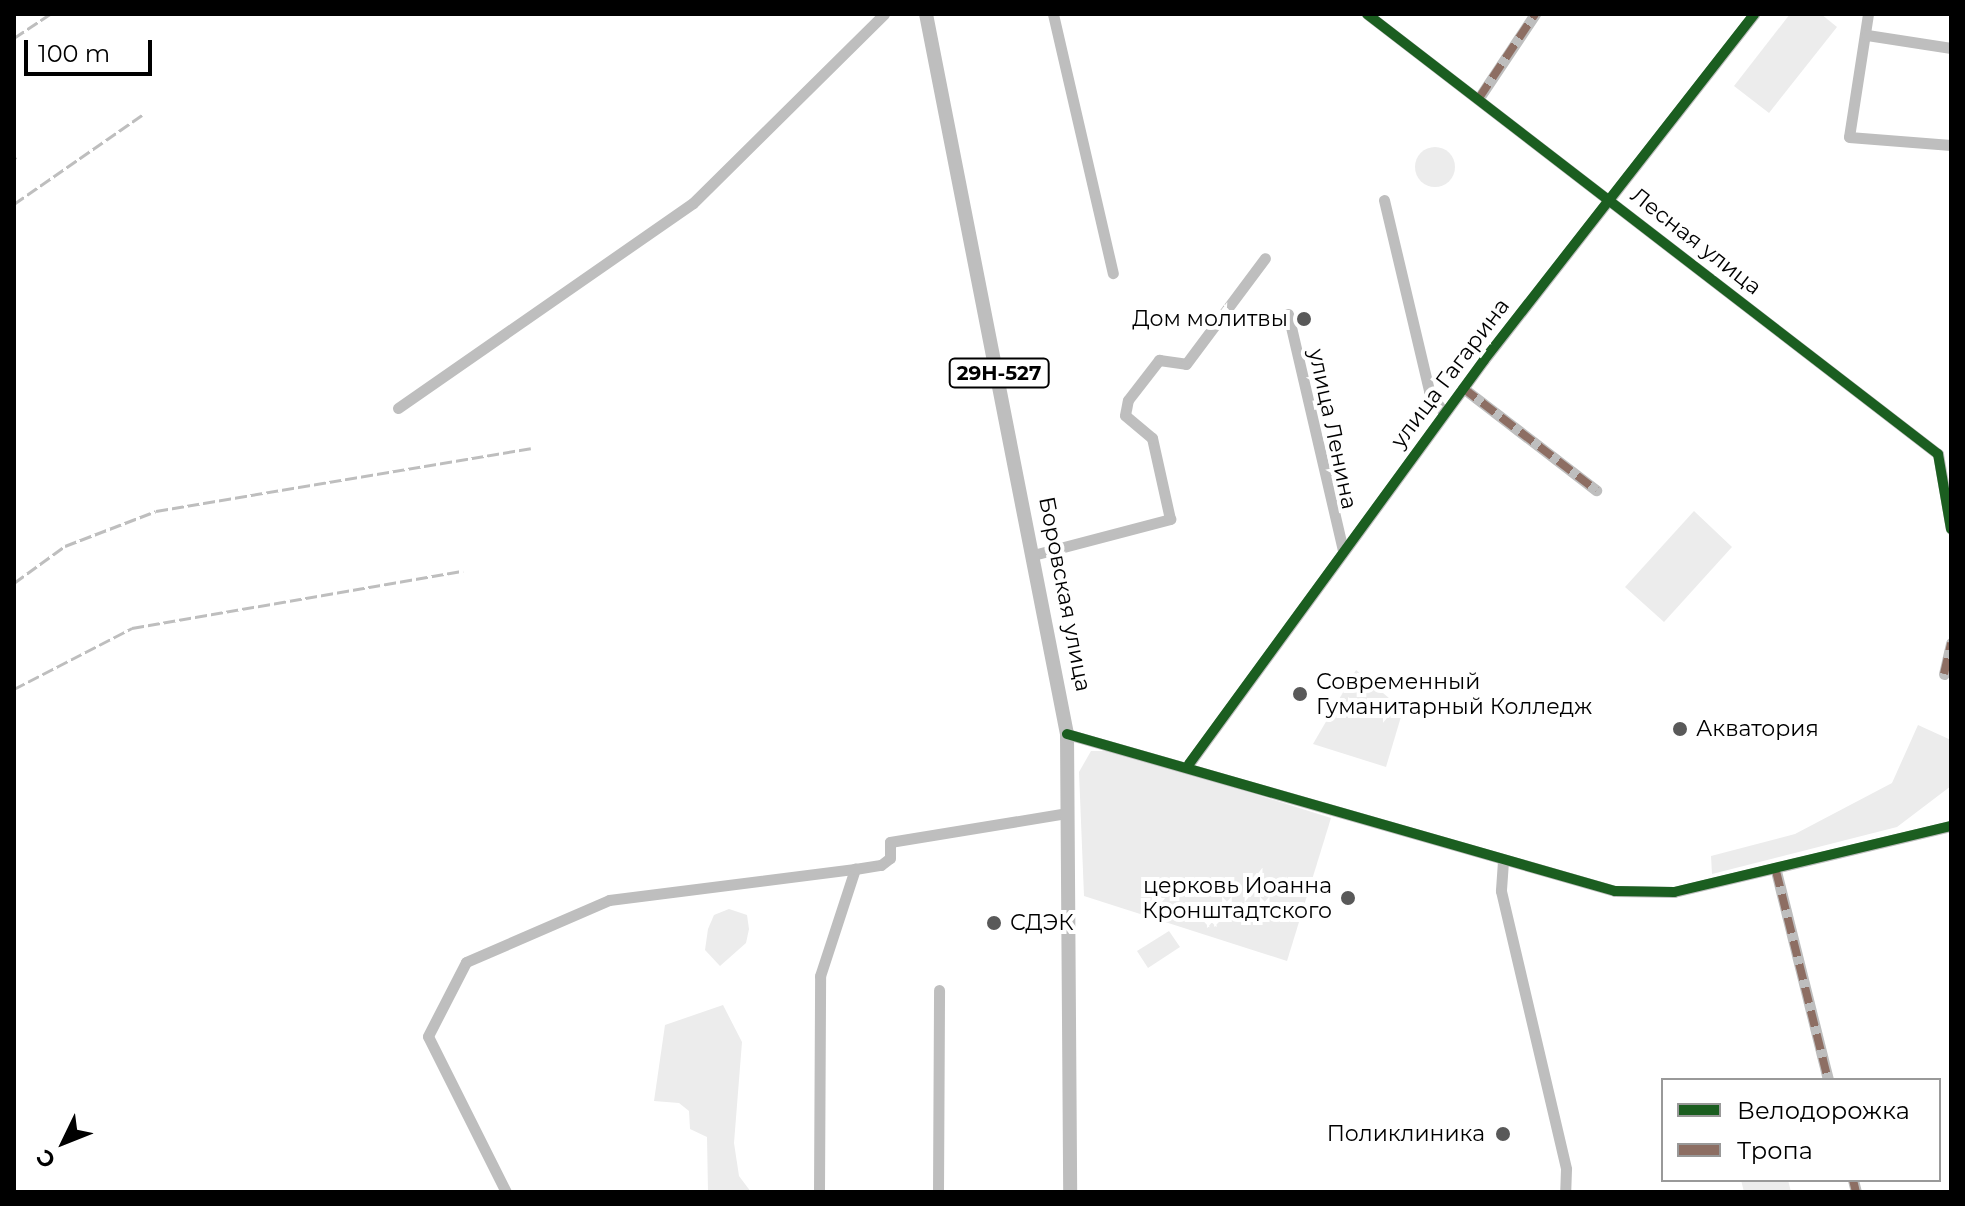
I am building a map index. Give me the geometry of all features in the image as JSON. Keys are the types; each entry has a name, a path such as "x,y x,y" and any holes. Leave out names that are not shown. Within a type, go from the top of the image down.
{"main road":[{"name":"Боровская улица","path":"926,14 1037,554 1067,734 1070,1192"}],"street":[{"path":"398,408 693,203 884,14"},
{"path":"1053,14 1113,273"},
{"name":"Лесная улица","path":"1367,14 1938,454 1951,529"},
{"path":"1479,98 1535,14"},
{"name":"улица Гагарина","path":"1189,764 1444,413 1754,14"},
{"path":"1868,14 1849,137 1951,145"},
{"path":"1867,35 1951,48"},
{"path":"1384,200 1429,391 1444,413"},
{"path":"1037,554 1170,519 1152,438 1125,415 1134,388 1159,360 1186,364 1265,258"},
{"name":"улица Ленина","path":"1288,314 1343,550"},
{"path":"1463,388 1596,490"},
{"path":"1944,674 1951,643"},
{"path":"1067,734 1189,764 1593,887 1655,893 1776,871 1951,826"},
{"path":"506,1192 428,1036 466,962 609,900 881,865 890,858 890,842 1068,813"},
{"path":"1503,861 1501,891 1566,1169 1565,1192"},
{"path":"819,1192 820,976 855,869"},
{"path":"1776,871 1828,1078"},
{"path":"938,1192 939,990"}],"shaded area":[{"path":"1790,14 1821,14 1837,27 1769,113 1734,86"},
{"path":"1435,147 1449,153 1455,167 1449,181 1435,187 1421,181 1415,167 1421,153"},
{"path":"1694,511 1732,547 1664,622 1625,587"},
{"path":"1356,670 1403,710 1386,767 1313,744"},
{"path":"1918,725 1951,740 1951,786 1897,827 1712,874 1711,856 1795,834 1892,783"},
{"path":"1091,751 1118,751 1331,818 1287,961 1084,896 1079,772"},
{"path":"729,909 747,915 749,929 746,943 720,966 705,950 708,929 714,915"},
{"path":"1169,931 1180,947 1148,968 1137,951"},
{"path":"723,1005 742,1042 734,1143 739,1176 751,1192 708,1192 707,1137 690,1129 689,1111 679,1103 654,1101 665,1025"},
{"path":"1742,1182 1788,1182 1791,1192 1744,1192"}],"railway":[{"path":"14,38 50,14"},
{"path":"14,204 142,115"},
{"path":"14,583 65,546 156,511 531,448"},
{"path":"14,689 132,628 463,571"}],"marked path":[{"path":"1479,98 1535,14"},
{"path":"1463,388 1596,490"},
{"path":"1944,674 1951,643"},
{"path":"1776,871 1828,1078"},
{"path":"1854,1182 1856,1192"}],"cycle path":[{"path":"1367,14 1938,454 1951,529"},
{"path":"1189,764 1484,360 1754,14"},
{"path":"1067,734 1615,891 1674,892 1951,826"}],"place":[{"name":"Дом молитвы","path":"1304,319"},
{"name":"Современный Гуманитарный Колледж","path":"1300,694"},
{"name":"Акватория","path":"1680,729"},
{"name":"церковь Иоанна Кронштадтского","path":"1348,898"},
{"name":"СДЭК","path":"994,923"},
{"name":"Поликлиника","path":"1503,1134"}]}
